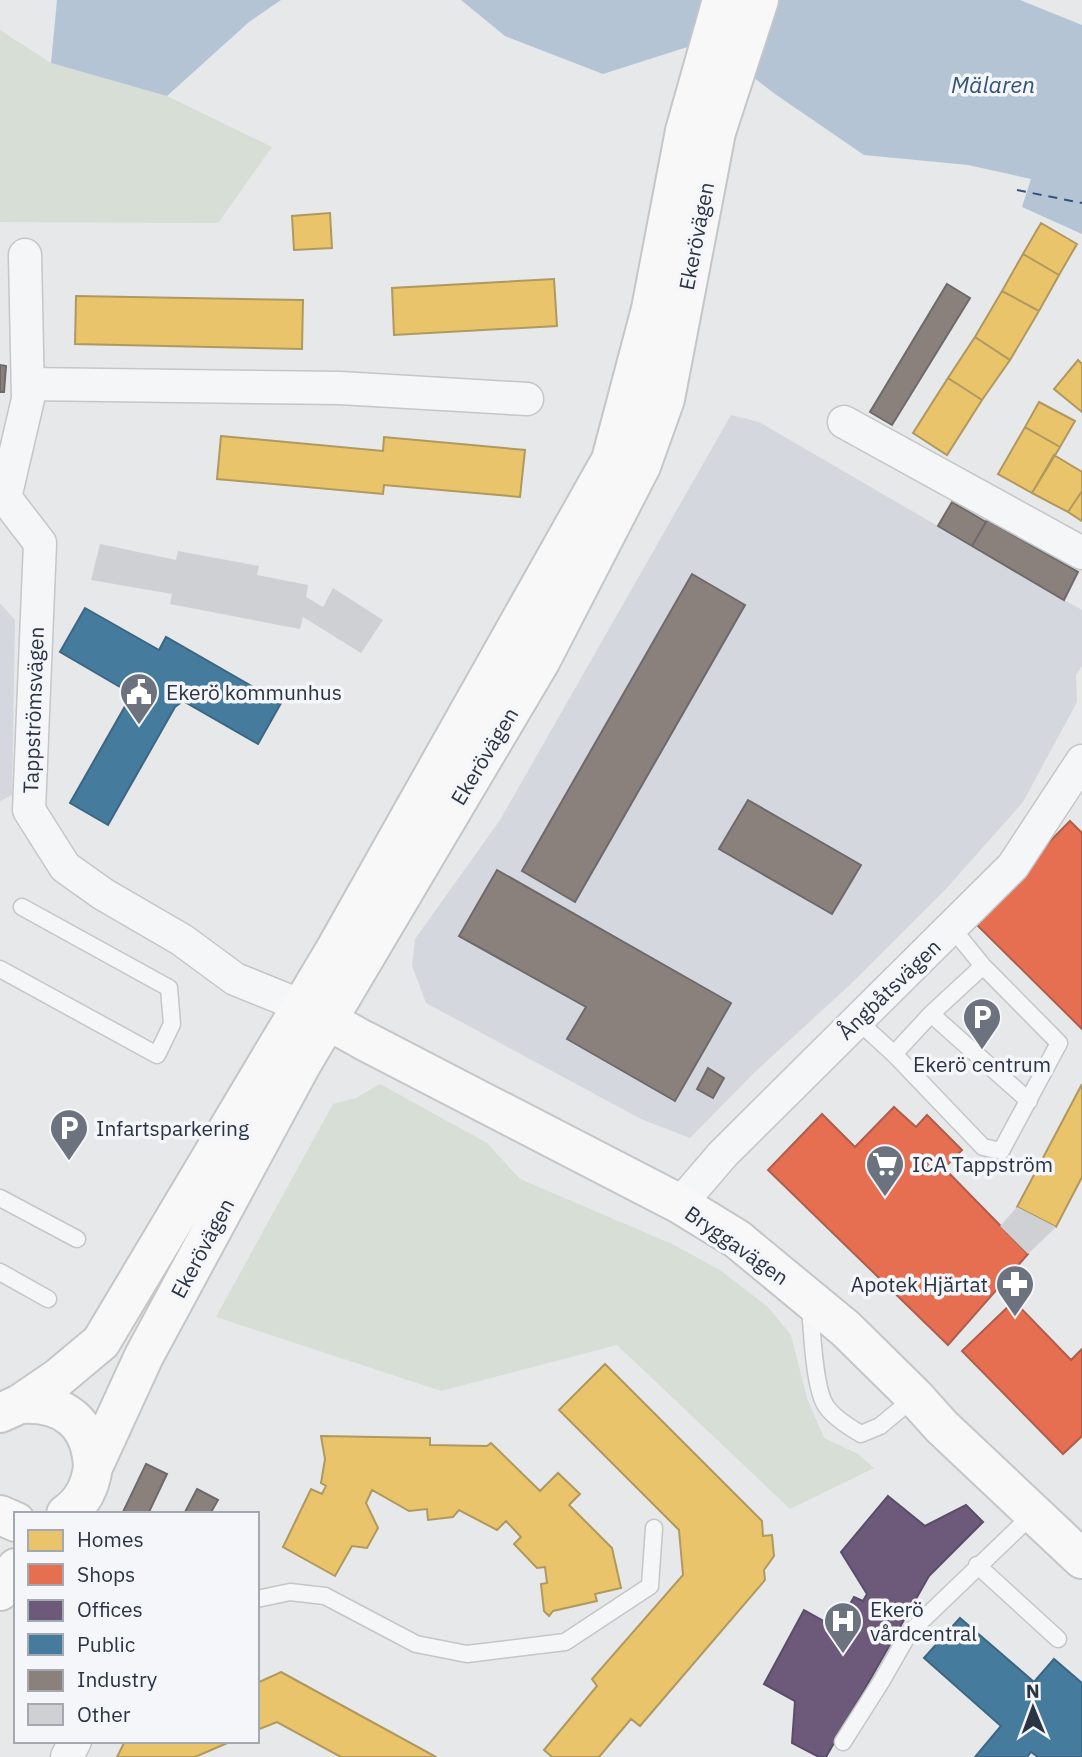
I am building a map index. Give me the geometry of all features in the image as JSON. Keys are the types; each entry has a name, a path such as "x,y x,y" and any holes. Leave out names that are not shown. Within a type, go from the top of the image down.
{"main road":[{"name":"Ekerövägen","path":"6,1409 58,1378 101,1342 541,660 641,466 666,399 668,301 685,131 722,0"},
{"name":"Ekerövägen","path":"668,301 716,132 759,0"},
{"name":"Ekerövägen","path":"68,1512 84,1497 93,1467 144,1356 315,1013"},
{"name":"Bryggavägen","path":"315,1013 680,1205 737,1239 846,1329 942,1427 1082,1559"},
{"name":"Ekerövägen","path":"6,1409 36,1403 52,1406 66,1413 78,1423 87,1436 93,1467"},
{"path":"0,1591 14,1571"}],"street":[{"path":"3,494 28,399 24,255"},
{"path":"28,384 340,388 527,399"},
{"path":"844,422 1082,553"},
{"name":"Tappströmsvägen","path":"3,494 40,543 29,810 65,867 103,894 182,940 235,979 315,1013"},
{"name":"Ångbåtsvägen","path":"680,1205 723,1154 1013,866 1082,761"}],"lane":[{"path":"0,969 157,1055 173,1024 169,988 22,907"},
{"path":"857,1020 894,1054 983,1147 1001,1151 1059,1043 983,966 952,928"},
{"path":"894,1054 931,1014 983,966"},
{"path":"931,1014 1029,1101"},
{"path":"0,1198 76,1239"},
{"path":"0,1272 48,1298"},
{"path":"809,1297 816,1369 825,1405 860,1434 880,1426 915,1397"},
{"path":"844,1742 909,1633 1033,1514"},
{"path":"259,1599 290,1592 325,1596 416,1644 467,1654 565,1642 650,1586 654,1528"},
{"path":"977,1565 1058,1639"}],"shaded area":[{"path":"0,30 51,63 167,96 272,147 218,223 0,222"},
{"path":"731,415 759,422 1082,610 1082,666 1076,675 1077,702 1023,802 945,890 690,1138 641,1119 426,1003 412,966 415,939 500,820"},
{"path":"0,603 15,620 12,795 0,801"},
{"path":"380,1084 487,1143 520,1179 672,1244 720,1270 768,1307 791,1335 807,1398 824,1438 858,1454 874,1468 790,1509 617,1345 441,1391 216,1317 333,1104 356,1098"}],"water":[{"path":"57,0 281,0 249,22 167,96 51,63"},
{"name":"Mälaren","path":"461,0 1020,0 1082,25 1082,234 1022,207 1031,179 968,165 864,155 775,94 706,41 603,74 505,36"}],"building: Homes":[{"path":"330,213 332,248 294,250 292,216"},
{"path":"1041,223 1077,244 1059,275 1023,254"},
{"path":"1023,254 1059,275 1039,311 1002,291"},
{"path":"554,279 557,326 394,335 392,288"},
{"path":"1002,291 1039,311 1010,360 975,337"},
{"path":"76,296 303,300 302,349 75,344"},
{"path":"975,337 1010,360 982,400 948,378"},
{"path":"1078,360 1082,364 1082,412 1054,389"},
{"path":"948,378 982,400 947,455 913,433"},
{"path":"1039,402 1075,421 1060,447 1025,427"},
{"path":"1025,427 1060,447 1032,493 998,474"},
{"path":"221,436 383,451 384,437 525,450 520,497 384,485 383,494 217,479"},
{"path":"1054,455 1082,472 1082,491 1068,512 1032,493"},
{"path":"1082,491 1082,521 1068,512"},
{"path":"1082,1084 1082,1177 1056,1227 1017,1207"},
{"path":"605,1364 762,1521 763,1536 772,1535 774,1556 764,1570 765,1580 640,1726 631,1719 599,1757 552,1757 544,1750 597,1686 592,1679 683,1575 679,1530 559,1410"},
{"path":"321,1436 430,1438 430,1445 487,1446 491,1443 540,1491 558,1473 580,1494 569,1505 612,1548 621,1588 595,1594 597,1601 553,1611 549,1616 544,1611 541,1584 547,1583 545,1567 537,1568 514,1544 521,1537 506,1521 497,1530 459,1510 453,1517 428,1520 427,1509 409,1511 372,1490 366,1503 378,1528 367,1548 352,1546 335,1576 283,1547 311,1489 322,1494 326,1486 321,1483 325,1459"},
{"path":"281,1672 436,1757 341,1757 277,1722 259,1729 259,1682"},
{"path":"124,1743 227,1743 195,1757 117,1757"}],"building: Shops":[{"path":"1070,821 1082,833 1082,1029 972,920"},
{"name":"ICA Tappström","path":"894,1107 916,1127 927,1115 962,1150 944,1168 1028,1254 948,1345 768,1170 822,1114 855,1147"},
{"path":"1014,1301 1071,1360 1082,1349 1082,1436 1063,1454 962,1351"}],"building: Offices":[{"name":"Ekerö vårdcentral","path":"888,1496 925,1526 966,1505 983,1522 929,1576 826,1757 819,1757 792,1743 795,1701 764,1684 804,1610 847,1634 858,1615 847,1609 854,1597 863,1601 867,1594 841,1552"}],"building: Public":[{"name":"Ekerö kommunhus","path":"85,608 159,650 166,637 281,703 258,744 183,701 175,707 108,825 70,803 132,694 60,652"},
{"path":"960,1618 1034,1682 1054,1659 1082,1683 1082,1757 1038,1757 1031,1752 1027,1757 975,1757 1001,1726 924,1658"}],"building: Industry":[{"path":"947,284 970,298 892,425 870,412"},
{"path":"0,365 6,366 4,392 0,392"},
{"path":"952,502 986,522 972,546 938,526"},
{"path":"987,520 1078,572 1064,600 972,546"},
{"path":"692,574 745,605 575,902 522,871"},
{"path":"748,800 861,865 832,914 719,849"},
{"path":"497,870 731,1003 675,1101 567,1039 586,1007 459,936"},
{"path":"708,1068 724,1078 713,1098 697,1089"},
{"path":"146,1464 167,1474 149,1512 123,1512"},
{"path":"197,1489 218,1500 211,1512 185,1512"}],"building: Other":[{"path":"100,544 176,560 178,551 259,566 257,575 308,585 306,597 323,607 333,588 383,620 361,653 303,617 300,629 170,604 172,594 91,580"},
{"path":"1017,1207 1056,1227 1028,1254 1000,1226"}],"ferry route":[{"path":"1017,190 1082,203"}],"place":[{"name":"Ekerö kommunhus","path":"139,726"},
{"name":"Ekerö centrum","path":"982,1051"},
{"name":"Infartsparkering","path":"69,1162"},
{"name":"ICA Tappström","path":"885,1198"},
{"name":"Apotek Hjärtat","path":"1015,1318"},
{"name":"Ekerö vårdcentral","path":"843,1655"}]}
